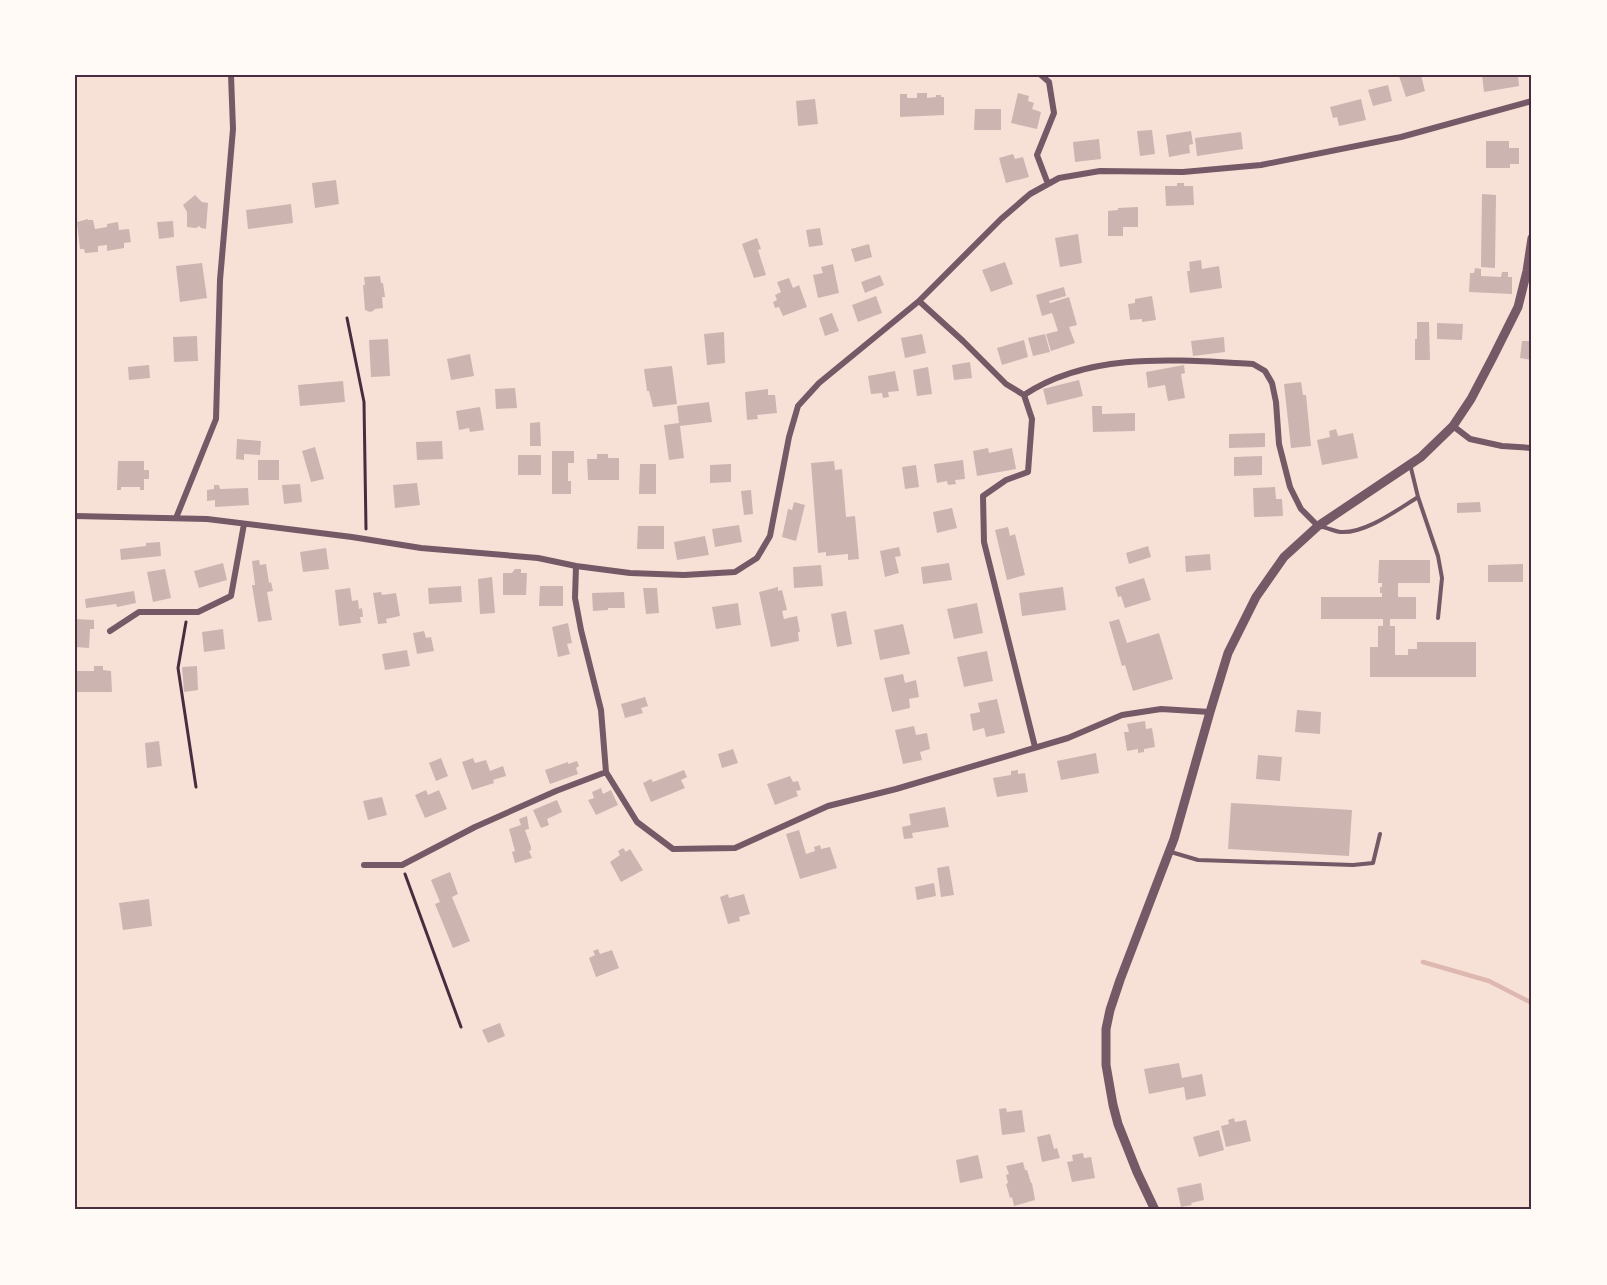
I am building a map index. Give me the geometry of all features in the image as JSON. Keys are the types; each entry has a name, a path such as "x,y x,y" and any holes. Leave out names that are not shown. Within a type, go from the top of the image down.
{"street":[{"path":"176,518 216,419 220,280 234,129 231,75"},
{"path":"1041,75 1049,82 1054,113 1037,155 1048,184"},
{"path":"75,516 207,519 367,539 421,549 538,558 630,573 684,575 735,572 757,558 770,536 789,437 798,406 819,383 919,301 1001,219 1030,194 1059,178 1100,171 1183,172 1261,165 1401,137 1532,101"},
{"path":"1155,1210 1118,1124 1108,1085 1106,1029 1117,990 1170,852 1228,653 1256,597 1284,557 1318,526 1433,447 1454,426 1477,388 1518,307 1532,238"},
{"path":"919,301 1006,384 1024,395 1032,419 1028,472 1006,480 983,496 984,542 1035,747"},
{"path":"1024,395 1034,388 1080,370 1128,362 1157,360 1253,364 1265,371 1272,383 1276,402 1279,444 1290,487 1302,508 1318,526"},
{"path":"1454,426 1470,440 1502,446 1532,448"},
{"path":"110,631 139,612 198,612 231,596 244,524"},
{"path":"576,566 575,598 601,710 606,772 637,822 673,849 735,848 828,806 896,789 1068,738 1122,715 1161,709 1210,712"},
{"path":"364,865 402,865 475,826 606,772"}],"lane":[{"path":"1410,464 1418,497 1438,556 1442,578 1438,618"},
{"path":"1318,526 1341,532 1360,529 1418,497"},
{"path":"1170,852 1198,860 1353,865 1373,863 1380,834"}],"path":[{"path":"347,318 364,402 367,539"},
{"path":"188,612 178,668 196,787"},
{"path":"402,865 461,1027"}],"building":[{"path":"1421,75 1425,91 1406,97 1399,76"},
{"path":"1482,75 1518,75 1519,86 1484,92"},
{"path":"1388,85 1392,101 1373,106 1368,90"},
{"path":"917,93 927,93 927,98 936,97 936,95 944,97 944,115 900,117 900,94 907,94 907,98 917,98"},
{"path":"1018,93 1029,96 1028,101 1034,103 1032,109 1041,112 1037,129 1011,123"},
{"path":"815,99 818,124 798,126 796,101"},
{"path":"1361,99 1366,120 1339,126 1337,117 1333,118 1330,107"},
{"path":"975,109 1001,109 1001,130 974,130"},
{"path":"1152,130 1155,154 1140,156 1137,131"},
{"path":"1191,131 1193,144 1189,145 1190,153 1169,157 1166,135"},
{"path":"1241,132 1243,149 1197,156 1195,138"},
{"path":"1099,139 1101,159 1075,162 1073,142"},
{"path":"1486,141 1509,141 1509,148 1519,148 1519,164 1510,164 1510,168 1486,168"},
{"path":"1013,154 1015,159 1023,157 1029,177 1006,183 999,158"},
{"path":"336,180 339,204 315,208 312,183"},
{"path":"1177,183 1193,186 1194,205 1166,206 1165,186 1177,186"},
{"path":"1482,194 1496,195 1495,268 1481,267"},
{"path":"195,195 202,202 208,203 206,229 199,226 187,227 187,212 183,205"},
{"path":"291,204 293,223 248,229 246,210"},
{"path":"1138,207 1138,227 1123,227 1123,236 1108,236 1108,211"},
{"path":"93,220 95,229 118,222 119,230 129,229 131,242 124,243 124,248 107,251 107,245 98,246 98,252 85,253 84,249 80,249 77,222"},
{"path":"173,221 174,237 159,239 157,222"},
{"path":"820,228 823,245 809,247 806,230"},
{"path":"1078,234 1082,263 1060,267 1055,238"},
{"path":"757,238 761,249 758,250 766,275 754,278 742,244"},
{"path":"869,244 872,257 855,262 851,249"},
{"path":"1201,260 1202,269 1219,266 1222,288 1190,293 1187,271 1190,271 1189,262"},
{"path":"1005,262 1013,284 991,292 982,270"},
{"path":"202,263 207,298 180,302 176,266"},
{"path":"833,264 839,293 818,298 813,275 823,273 821,267"},
{"path":"1475,268 1481,269 1481,276 1501,277 1502,272 1508,272 1508,277 1512,277 1512,294 1469,292 1470,273 1474,273"},
{"path":"880,275 884,285 865,293 861,282"},
{"path":"380,276 385,297 382,297 383,308 370,312 365,310 364,277"},
{"path":"789,278 793,288 799,285 807,307 783,316 779,307 775,308 773,302 777,300 775,295 781,292 777,282"},
{"path":"1064,287 1066,296 1049,301 1050,303 1069,297 1077,325 1069,327 1075,343 1051,351 1046,334 1058,331 1052,313 1042,316 1036,295"},
{"path":"876,296 882,313 858,322 852,305"},
{"path":"1152,296 1156,320 1142,322 1142,319 1130,320 1128,304 1135,303 1135,299"},
{"path":"832,313 839,331 825,336 819,318"},
{"path":"1417,322 1429,322 1430,360 1415,360"},
{"path":"1437,323 1463,324 1462,340 1437,339"},
{"path":"724,332 725,363 707,365 704,334"},
{"path":"922,334 926,353 905,358 901,338"},
{"path":"1045,334 1050,352 1033,356 1028,338"},
{"path":"197,336 198,361 174,362 173,337"},
{"path":"1224,337 1225,352 1193,356 1191,341"},
{"path":"388,339 390,376 371,377 369,340"},
{"path":"1024,340 1028,357 1002,365 997,348"},
{"path":"1522,341 1532,341 1532,360 1520,358"},
{"path":"470,354 474,376 451,380 447,359"},
{"path":"970,362 972,378 954,380 952,365"},
{"path":"149,365 150,378 129,380 128,367"},
{"path":"1184,365 1185,373 1181,374 1185,398 1168,401 1165,385 1148,388 1146,372"},
{"path":"672,366 677,404 653,407 649,391 647,391 644,369"},
{"path":"928,367 932,394 917,396 913,370"},
{"path":"895,371 899,391 888,392 889,397 883,398 882,393 871,394 868,376"},
{"path":"1079,380 1083,396 1047,405 1043,389"},
{"path":"343,381 345,402 300,406 298,385"},
{"path":"1301,382 1303,395 1306,395 1311,446 1291,448 1284,384"},
{"path":"515,388 517,408 496,409 495,389"},
{"path":"768,389 768,395 775,395 777,413 757,415 758,419 747,420 745,392"},
{"path":"709,402 712,422 680,426 684,458 669,460 664,425 679,423 677,406"},
{"path":"1092,406 1102,406 1102,414 1135,413 1135,431 1093,432"},
{"path":"480,407 484,430 470,432 469,428 459,430 456,411"},
{"path":"540,422 541,446 530,446 530,423"},
{"path":"1336,429 1338,436 1353,433 1358,458 1322,465 1317,440 1330,437 1329,431"},
{"path":"1265,433 1265,447 1229,448 1229,434"},
{"path":"237,439 261,441 260,455 244,454 244,460 236,459"},
{"path":"442,441 443,459 417,460 416,442"},
{"path":"315,447 324,479 311,482 302,451"},
{"path":"988,448 989,453 1012,448 1016,469 977,476 973,451"},
{"path":"552,451 574,451 574,463 568,463 571,494 552,494"},
{"path":"597,454 608,454 608,458 619,458 619,480 588,480 587,459 597,459"},
{"path":"518,455 541,455 541,475 518,475"},
{"path":"1262,456 1262,475 1234,476 1234,457"},
{"path":"258,460 279,460 279,480 258,480"},
{"path":"963,460 965,479 955,480 956,484 948,485 947,481 937,483 934,464"},
{"path":"118,461 144,461 144,470 149,470 149,479 144,479 144,490 140,490 140,487 121,487 121,490 117,490"},
{"path":"834,461 835,470 842,469 846,517 855,516 859,559 848,560 848,554 826,556 826,552 818,553 811,463"},
{"path":"640,464 656,464 656,494 639,494"},
{"path":"731,464 731,482 710,483 710,465"},
{"path":"916,465 919,487 905,489 902,467"},
{"path":"417,483 420,505 395,508 393,485"},
{"path":"300,484 302,502 284,504 282,485"},
{"path":"214,485 219,485 220,489 248,488 249,505 215,507 215,500 207,501 207,490 214,489"},
{"path":"1275,487 1276,499 1282,499 1283,516 1254,517 1253,488"},
{"path":"751,490 753,514 744,515 741,491"},
{"path":"794,502 805,505 796,541 782,537 788,509 792,510"},
{"path":"1480,502 1481,512 1457,513 1457,503"},
{"path":"952,508 957,528 937,533 933,512"},
{"path":"739,525 742,542 715,547 712,529"},
{"path":"638,526 664,526 664,549 637,549"},
{"path":"1008,527 1010,536 1015,534 1025,575 1007,580 995,530"},
{"path":"705,536 709,555 677,560 674,542"},
{"path":"160,542 161,556 121,560 120,549"},
{"path":"1148,546 1151,557 1129,564 1126,553"},
{"path":"899,547 901,556 895,557 899,573 885,577 880,551"},
{"path":"326,548 329,569 303,572 300,552"},
{"path":"1210,554 1211,570 1186,572 1185,556"},
{"path":"259,560 260,565 266,564 269,583 271,582 273,591 267,592 272,620 258,622 252,585 255,585 252,561"},
{"path":"1379,560 1430,560 1430,583 1398,583 1398,597 1416,597 1416,619 1390,619 1390,626 1395,626 1395,655 1408,655 1408,649 1417,649 1417,642 1476,642 1476,677 1370,677 1370,647 1378,647 1378,626 1383,626 1383,619 1321,619 1321,597 1382,597 1380,587 1382,583 1378,583"},
{"path":"223,563 227,580 199,588 194,571"},
{"path":"949,563 952,580 923,584 921,567"},
{"path":"1523,564 1523,582 1488,582 1488,565"},
{"path":"821,565 823,586 794,588 793,567"},
{"path":"165,569 171,598 153,602 147,572"},
{"path":"515,569 521,569 521,573 527,573 526,595 503,595 503,573 512,573"},
{"path":"492,577 495,613 480,614 478,579"},
{"path":"1144,578 1151,600 1125,608 1115,587"},
{"path":"461,586 462,602 429,604 428,588"},
{"path":"540,586 563,586 563,606 539,606"},
{"path":"778,587 778,591 782,590 787,610 782,611 784,619 797,616 799,641 771,647 759,592"},
{"path":"1063,587 1066,610 1022,616 1019,593"},
{"path":"350,588 352,601 358,600 363,617 360,617 361,623 339,626 335,590"},
{"path":"643,588 657,588 659,613 646,614"},
{"path":"134,591 136,603 117,607 116,604 86,608 85,599"},
{"path":"381,592 382,595 396,593 400,616 386,619 387,623 378,624 373,593"},
{"path":"624,592 625,608 593,611 592,593"},
{"path":"738,603 741,625 716,629 712,607"},
{"path":"977,603 983,633 954,639 947,609"},
{"path":"846,611 852,644 837,647 831,614"},
{"path":"75,619 94,620 94,629 90,629 89,648 75,647"},
{"path":"1119,619 1127,643 1159,633 1173,679 1133,691 1125,665 1122,666 1109,622"},
{"path":"568,623 572,643 567,644 570,654 558,657 552,627"},
{"path":"903,624 910,654 880,660 874,630"},
{"path":"223,629 225,649 204,652 202,632"},
{"path":"424,631 426,638 431,637 434,651 417,654 413,633"},
{"path":"407,650 410,666 385,670 382,654"},
{"path":"987,651 993,681 964,687 957,657"},
{"path":"94,666 103,666 103,670 111,671 112,692 76,692 76,671 94,671"},
{"path":"197,666 198,690 184,692 182,667"},
{"path":"903,674 905,683 916,680 919,697 909,699 910,708 892,712 884,678"},
{"path":"645,697 648,706 641,708 643,713 625,718 621,704"},
{"path":"997,699 1005,733 986,737 984,728 973,731 970,714 980,712 978,703"},
{"path":"1297,710 1321,712 1320,734 1295,732"},
{"path":"1145,721 1146,729 1152,728 1155,747 1138,753 1138,749 1127,751 1124,732 1129,732 1127,724"},
{"path":"914,726 916,735 927,733 930,749 920,752 922,760 903,764 895,730"},
{"path":"159,741 162,766 147,768 145,743"},
{"path":"733,749 738,763 722,768 718,754"},
{"path":"1096,753 1099,773 1061,780 1057,761"},
{"path":"1258,755 1282,757 1280,781 1256,779"},
{"path":"441,758 448,776 436,781 429,763"},
{"path":"473,758 475,763 486,760 490,771 503,766 506,776 493,780 494,783 472,790 462,762"},
{"path":"577,761 578,774 550,784 545,770"},
{"path":"684,770 687,777 681,780 685,788 651,802 643,783 651,779 653,782"},
{"path":"1018,770 1018,774 1025,773 1028,792 997,797 993,778 1011,775 1011,771"},
{"path":"790,776 793,782 798,781 801,790 796,791 798,796 775,805 767,784"},
{"path":"601,788 603,794 611,790 618,805 596,815 588,800 594,798 592,792"},
{"path":"426,790 428,795 439,790 447,809 425,818 415,795"},
{"path":"382,797 387,815 368,820 363,801"},
{"path":"557,800 562,812 547,819 549,825 541,828 533,810"},
{"path":"1231,803 1352,810 1349,856 1228,849"},
{"path":"945,807 949,827 912,833 913,838 904,839 902,827 911,825 909,814"},
{"path":"527,816 529,829 525,830 532,858 515,863 512,852 515,851 509,829 521,825 519,819"},
{"path":"799,830 806,854 815,851 814,847 820,845 821,849 830,847 837,868 800,879 786,834"},
{"path":"623,848 626,852 630,849 643,870 621,882 610,862 620,855 618,851"},
{"path":"949,866 954,895 941,897 937,868"},
{"path":"450,872 458,894 452,897 470,941 453,948 435,904 440,902 431,880"},
{"path":"934,883 936,896 917,900 915,887"},
{"path":"728,894 729,898 744,894 750,914 739,917 740,921 728,924 720,897"},
{"path":"149,899 152,926 123,930 119,903"},
{"path":"598,949 600,954 612,950 619,968 596,977 589,958 595,955 593,951"},
{"path":"500,1023 505,1036 488,1043 482,1030"},
{"path":"1179,1063 1182,1078 1202,1074 1206,1096 1186,1100 1184,1087 1149,1094 1144,1069"},
{"path":"1006,1108 1007,1112 1022,1110 1025,1132 1002,1135 999,1109"},
{"path":"1234,1118 1235,1122 1246,1120 1251,1141 1226,1147 1221,1126 1229,1124 1228,1120"},
{"path":"1219,1130 1224,1150 1199,1157 1193,1137"},
{"path":"1050,1134 1054,1149 1057,1148 1060,1158 1042,1162 1037,1137"},
{"path":"1083,1153 1084,1158 1091,1157 1095,1178 1072,1182 1067,1162 1073,1161 1072,1155"},
{"path":"978,1155 983,1178 960,1183 956,1160"},
{"path":"1023,1162 1032,1183 1035,1200 1014,1206 1006,1184 1008,1183 1006,1175 1009,1174 1006,1166"},
{"path":"1201,1183 1204,1200 1181,1207 1177,1188"}],"waterway":[{"path":"1423,962 1489,981 1532,1003"}]}
